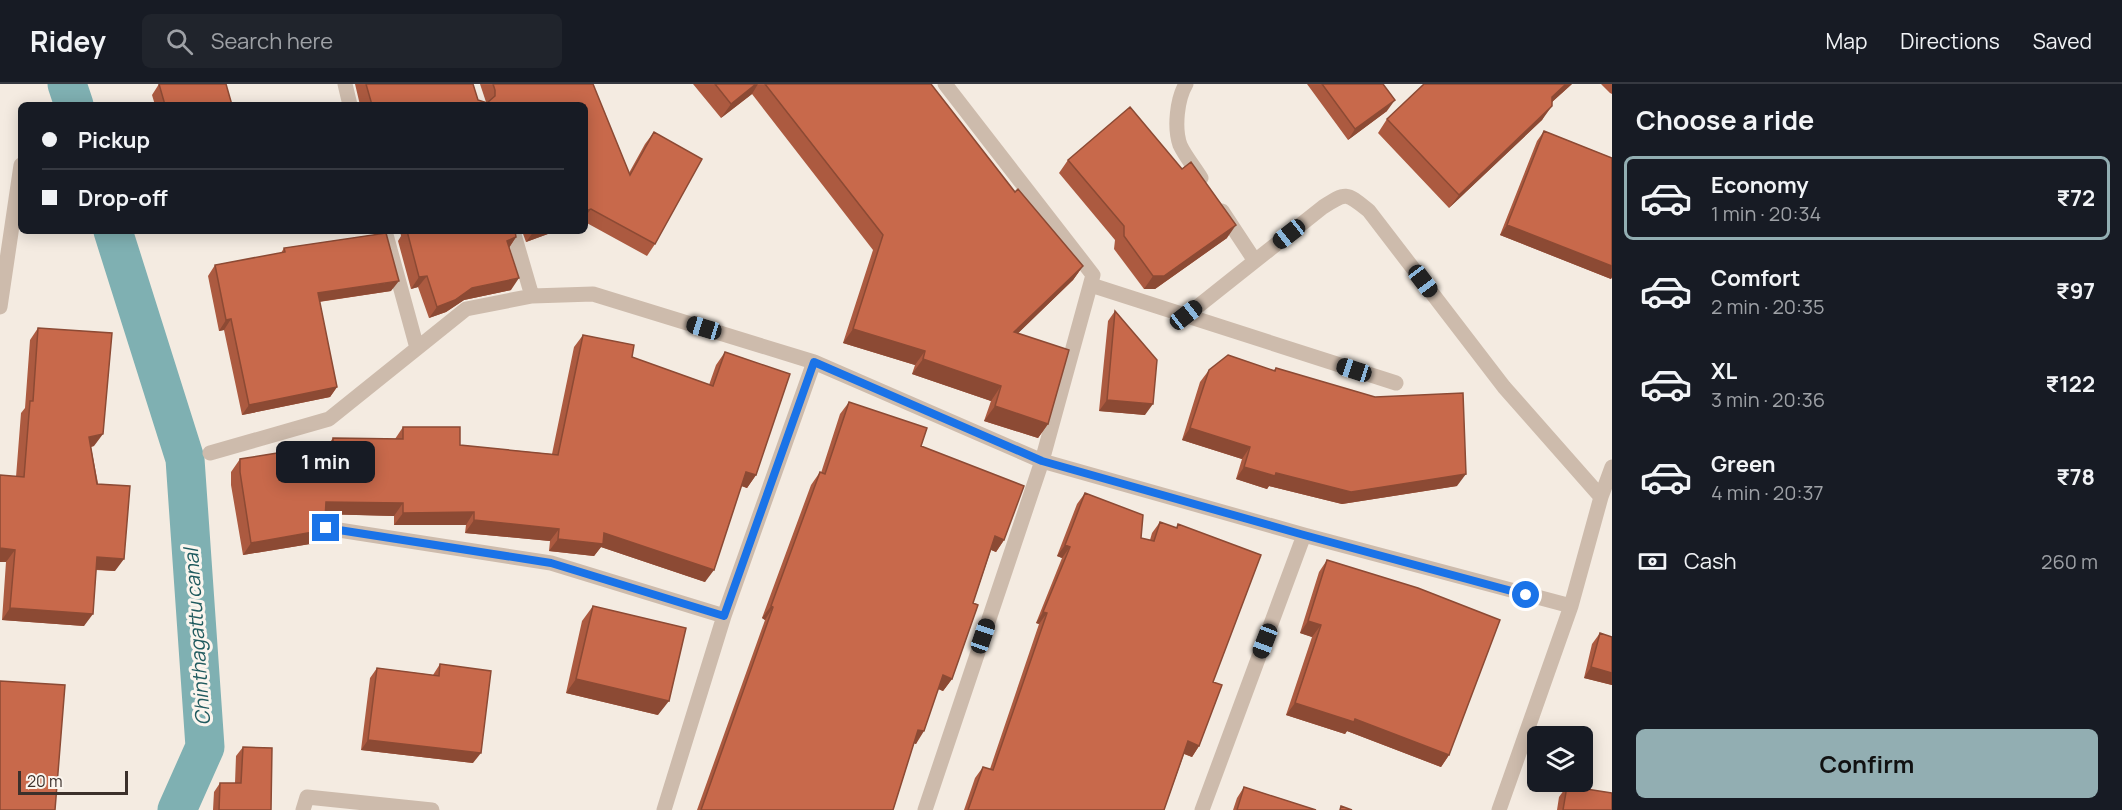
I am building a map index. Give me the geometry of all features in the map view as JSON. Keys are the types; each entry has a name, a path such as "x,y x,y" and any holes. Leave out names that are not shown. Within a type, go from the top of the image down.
{"street":[{"path":"345,84 349,102"},
{"path":"925,810 1042,461 1093,275 945,84"},
{"path":"1186,84 1179,104 1177,124 1180,145 1255,261"},
{"path":"0,307 2,278 18,183"},
{"path":"1186,315 1340,196 1350,196 1369,211 1504,387 1601,497"},
{"path":"386,234 417,348"},
{"path":"514,234 532,296"},
{"path":"1091,285 1396,383"},
{"path":"210,453 329,419 466,309 532,296 593,294 814,362 1042,461 1304,535 1571,606"},
{"path":"664,810 724,616 814,362"},
{"path":"1499,810 1571,606 1601,497 1612,467"},
{"path":"326,528 551,563 724,616"},
{"path":"1202,810 1304,535"},
{"path":"303,810 307,797 432,810"}],"building":[{"path":"159,84 226,84 231,102 164,102"},
{"path":"366,84 473,84 478,100 484,102 371,102"},
{"path":"493,84 593,84 630,175 654,132 702,159 655,244 591,209 588,210 588,102 488,102 495,96"},
{"path":"715,84 756,84 731,104"},
{"path":"765,84 931,84 1015,192 1018,189 1083,266 1014,332 1069,350 1048,424 995,406 1001,386 923,359 925,351 853,329 883,235"},
{"path":"1322,84 1383,84 1395,100 1355,129"},
{"path":"1424,84 1566,84 1552,97 1552,106 1459,195 1387,119"},
{"path":"1130,107 1182,169 1191,162 1236,225 1164,276 1153,276 1124,236 1124,226 1068,160"},
{"path":"1544,131 1612,158 1612,266 1507,225"},
{"path":"386,234 399,281 318,293 337,387 249,405 231,319 226,320 215,265 285,252 284,248"},
{"path":"408,234 516,234 516,237 507,241 519,278 472,288 455,300 437,307 427,276 419,277"},
{"path":"1115,311 1157,360 1153,404 1107,400"},
{"path":"38,328 112,333 103,434 89,437 97,484 130,486 124,559 97,557 93,614 10,608 15,550 0,548 0,475 24,477 30,401 33,401"},
{"path":"583,335 634,345 632,357 713,386 725,352 790,374 756,475 746,472 714,570 604,533 603,544 558,539 559,529 474,520 474,512 403,513 403,503 326,502 325,519 330,529 251,543 240,459 333,444 333,438 403,439 403,427 460,427 460,445 558,455"},
{"path":"1228,355 1275,371 1276,368 1375,397 1463,393 1466,474 1351,492 1244,467 1250,447 1190,428 1209,370"},
{"path":"849,402 927,428 921,446 1024,486 1004,540 995,536 973,603 978,605 952,679 943,675 924,731 918,730 893,810 701,810 773,607 771,606 820,472 825,474"},
{"path":"1085,493 1143,515 1141,538 1154,541 1160,522 1177,528 1178,524 1261,555 1213,682 1222,685 1199,746 1188,741 1164,810 968,810 983,767 993,770 1047,613 1043,612 1070,547 1065,545"},
{"path":"1327,560 1418,588 1500,620 1449,755 1355,719 1354,722 1295,703 1321,625 1308,621"},
{"path":"593,606 686,628 669,701 576,679"},
{"path":"1600,633 1612,637 1612,673 1591,667"},
{"path":"440,664 491,671 481,753 368,740 377,668 439,676"},
{"path":"0,681 65,685 55,810 0,810"},
{"path":"243,747 272,748 271,810 219,810 220,783 241,783"},
{"path":"1244,787 1316,810 1237,810"},
{"path":"1593,790 1612,793 1612,810 1563,810 1566,792 1593,792"},
{"path":"1341,806 1352,810 1340,810"}],"waterway":[{"path":"67,84 73,102"},
{"name":"Chinthagattu canal","path":"114,234 185,459 205,747 177,810"}],"route":[{"path":"326,528 551,563 724,616 814,362 1042,461 1526,595"}]}
